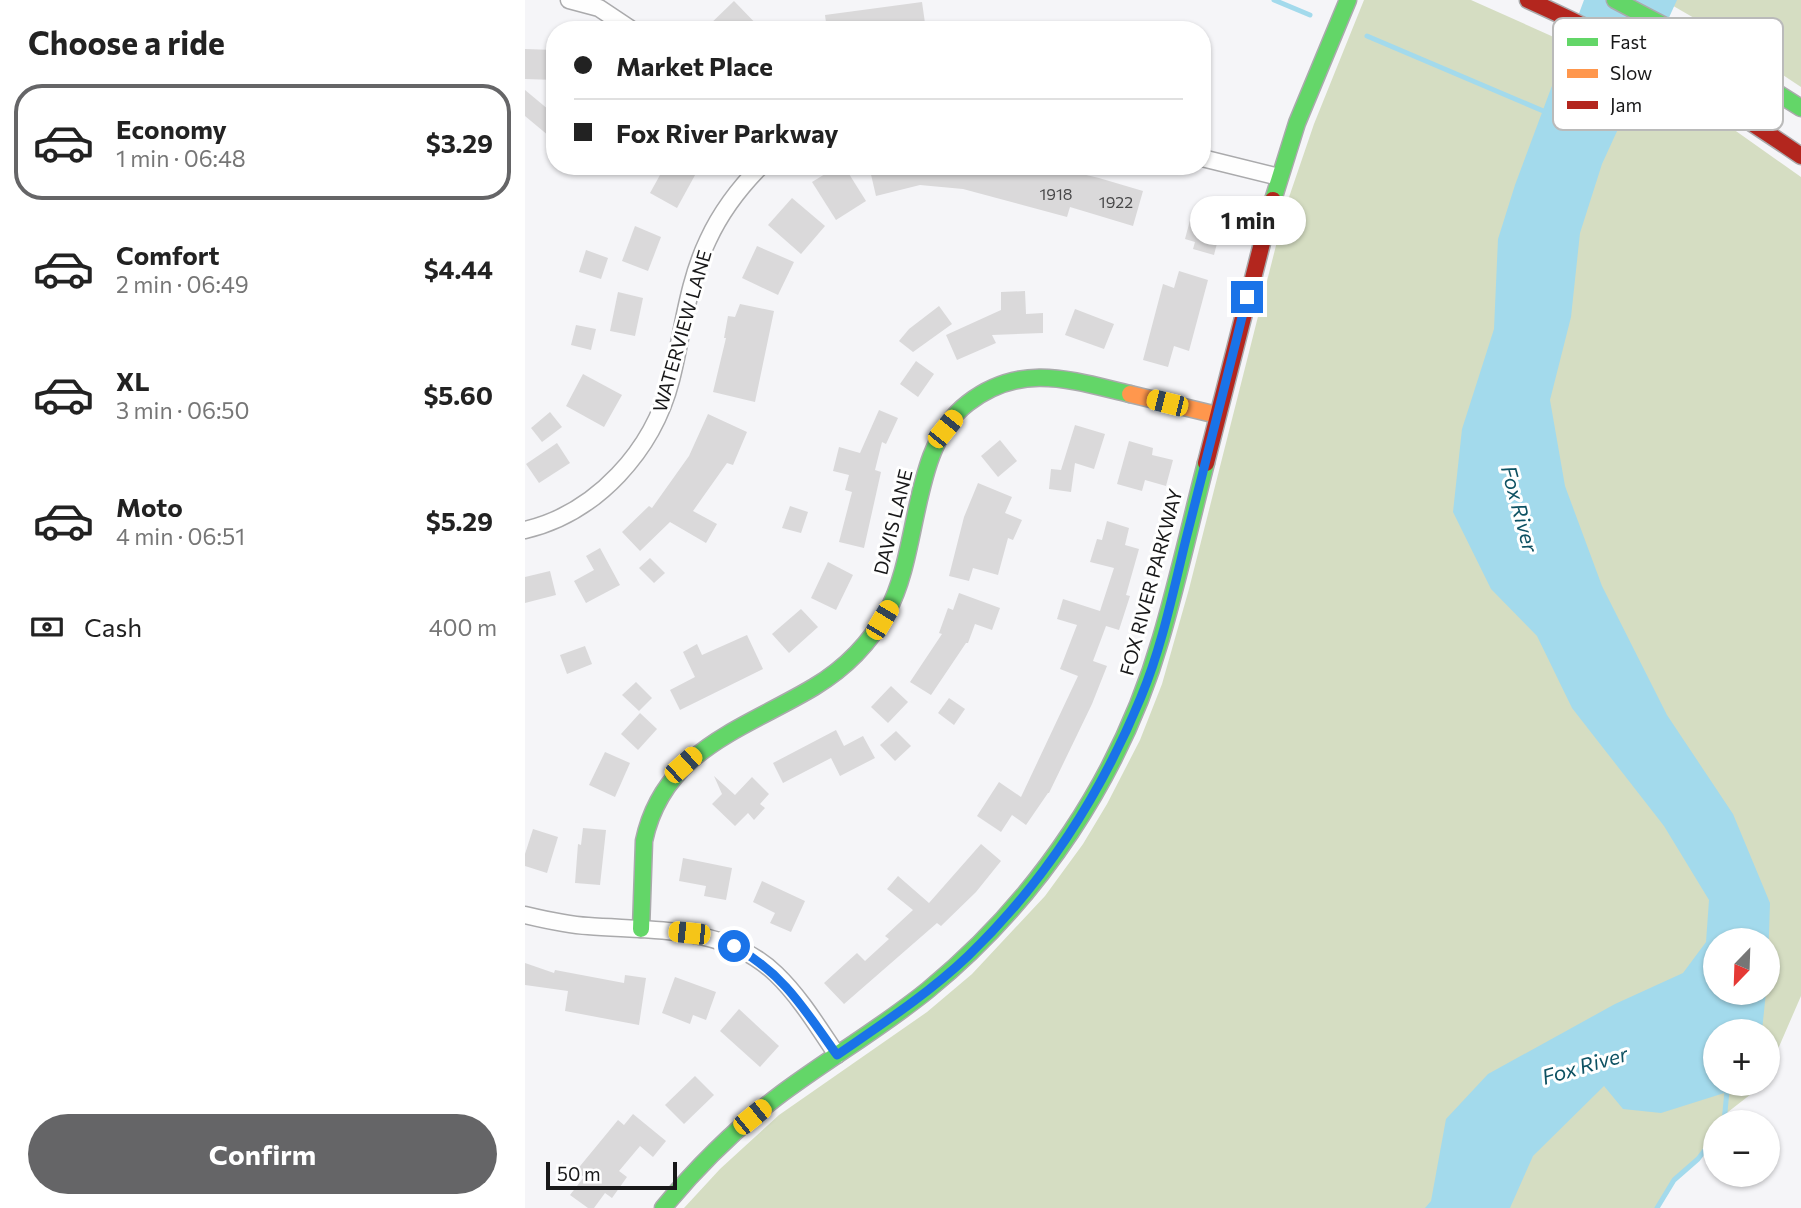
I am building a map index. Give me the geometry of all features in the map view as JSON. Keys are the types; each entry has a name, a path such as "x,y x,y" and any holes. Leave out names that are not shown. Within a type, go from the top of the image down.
{"street":[{"path":"569,0 599,8 618,21"},
{"name":"FOX RIVER PARKWAY","path":"663,1208 711,1154 752,1117 928,990 967,956 1007,915 1048,865 1088,806 1116,754 1142,695 1161,638 1279,177 1297,123 1348,0"},
{"path":"1615,0 1649,18"},
{"path":"1530,1 1566,18"},
{"path":"1783,97 1801,108"},
{"path":"1762,130 1801,156"},
{"path":"1211,160 1279,177"},
{"name":"WATERVIEW LANE","path":"525,530 559,518 587,502 626,467 645,442 671,381 694,275 707,242 729,203 753,175"},
{"name":"DAVIS LANE","path":"641,929 645,840 657,801 669,781 683,765 715,739 812,690 840,671 873,635 891,606 904,574 929,460 945,429 975,397 1018,379 1039,376 1065,378 1217,415"},
{"path":"525,915 585,926 689,933 717,940 754,957 774,972 795,995 837,1055"}],"green space":[{"path":"1364,0 1471,0 1553,37 1553,130 1734,130 1801,177 1801,996 1780,1044 1780,1019 1703,1019 1703,1096 1749,1096 1730,1110 1703,1110 1703,1148 1698,1159 1674,1180 1657,1208 684,1208 720,1169 779,1115 927,1012 972,974 1045,896 1083,844 1140,740 1162,684 1189,589 1286,206 1314,124"},
{"path":"1663,0 1801,0 1801,87 1783,75 1783,18 1694,18"}],"water":[{"name":"Fox River","path":"1584,0 1677,0 1669,18 1577,18"},
{"name":"Fox River","path":"1553,83 1553,130 1618,130 1602,164 1580,233 1571,317 1550,400 1565,486 1602,586 1667,715 1733,814 1770,903 1769,928 1707,928 1709,900 1664,826 1572,708 1537,636 1491,589 1453,512 1462,429 1494,329 1498,239"},
{"name":"Fox River","path":"1703,946 1703,1005 1765,1005 1763,1019 1703,1019 1703,1096 1715,1096 1661,1113 1623,1109 1604,1086 1533,1156 1510,1208 1425,1208 1431,1201 1446,1119 1488,1074 1615,1004 1683,973"}],"building":[{"path":"734,1 753,21 713,21"},
{"path":"922,2 925,21 826,21 825,15"},
{"path":"525,49 546,50 546,80 525,79"},
{"path":"525,90 546,108 546,134 525,116"},
{"path":"660,175 695,175 677,208 650,193"},
{"path":"823,175 850,175 866,201 836,220 812,182"},
{"path":"871,175 1086,175 1143,191 1133,226 1070,207 1067,217 963,189 920,185 876,196"},
{"path":"792,198 825,226 801,254 768,225"},
{"path":"1205,203 1226,208 1214,255 1193,249 1195,242 1185,239 1193,209 1203,211"},
{"path":"635,226 661,237 648,271 622,261"},
{"path":"757,246 794,262 778,295 742,278"},
{"path":"586,250 608,258 601,279 579,272"},
{"path":"1179,271 1208,280 1189,351 1174,346 1168,367 1143,360 1163,284 1174,288"},
{"path":"1025,291 1026,314 1043,313 1043,333 992,335 996,343 957,360 946,335 1001,310 1001,292"},
{"path":"618,292 643,298 635,336 610,331"},
{"path":"740,304 774,311 755,402 713,392 726,338 728,316 735,317"},
{"path":"939,306 952,324 913,352 899,341 909,329"},
{"path":"1075,309 1114,324 1104,349 1065,335"},
{"path":"576,325 596,329 591,350 571,345"},
{"path":"916,361 934,374 918,397 900,384"},
{"path":"583,374 622,395 604,427 566,406"},
{"path":"879,410 898,418 886,444 882,442 875,470 881,472 864,548 839,542 852,492 845,490 849,475 833,471 839,447 860,453"},
{"path":"550,412 562,427 542,442 531,428"},
{"path":"708,414 747,432 733,465 727,463 693,511 717,524 706,543 670,522 640,551 622,532 649,506 652,508 689,456"},
{"path":"1075,425 1105,434 1094,469 1075,463 1071,492 1049,489 1051,469 1061,470"},
{"path":"1000,440 1017,461 998,477 981,456"},
{"path":"1129,441 1153,448 1152,455 1173,460 1166,486 1145,480 1142,491 1117,484"},
{"path":"557,443 570,463 539,483 526,464"},
{"path":"978,483 1012,497 1005,513 1022,520 1013,540 1008,538 998,575 973,568 969,581 949,576 964,517"},
{"path":"790,506 808,512 801,533 782,528"},
{"path":"1107,521 1129,528 1125,545 1139,549 1126,595 1130,596 1119,630 1106,626 1093,661 1107,666 1092,704 1049,793 1026,825 1012,815 1001,832 977,816 999,782 1021,797 1078,676 1060,669 1077,625 1057,619 1063,599 1100,611 1114,568 1090,562 1097,539 1102,540"},
{"path":"600,548 620,585 586,603 574,581 594,570 586,556"},
{"path":"650,558 665,573 654,583 639,568"},
{"path":"828,562 853,575 836,610 811,598"},
{"path":"550,571 556,595 525,603 525,577"},
{"path":"959,593 1000,608 992,630 975,624 968,643 931,695 910,682 942,634 939,633 948,608 953,610"},
{"path":"801,609 818,627 789,653 772,634"},
{"path":"747,635 763,669 680,710 670,690 695,677 683,652 697,644 702,655"},
{"path":"585,646 592,664 567,674 560,655"},
{"path":"636,682 652,698 639,711 622,695"},
{"path":"891,686 908,702 888,723 871,707"},
{"path":"949,698 965,709 954,725 938,713"},
{"path":"640,713 657,729 638,750 621,734"},
{"path":"836,730 844,746 863,736 875,758 840,776 831,758 783,783 773,763"},
{"path":"896,731 911,746 895,761 880,745"},
{"path":"605,752 630,763 615,797 589,785"},
{"path":"714,776 735,795 752,777 769,794 760,804 765,808 754,820 748,813 735,826 712,804 722,794"},
{"path":"583,828 606,830 600,885 575,883 578,844 581,845"},
{"path":"533,829 558,837 547,873 525,866 525,854"},
{"path":"981,844 1001,861 976,892 941,926 937,923 844,1004 824,983 857,953 865,961 889,939 885,936 913,910 887,889 898,876 929,903"},
{"path":"683,858 732,868 726,900 704,896 706,886 679,881"},
{"path":"762,881 805,901 791,932 770,923 775,913 753,902"},
{"path":"525,963 554,973 555,970 624,983 625,975 646,978 639,1025 565,1011 568,991 525,985"},
{"path":"675,977 716,992 706,1020 693,1015 690,1024 662,1013"},
{"path":"739,1009 779,1046 760,1067 720,1031"},
{"path":"695,1076 714,1095 684,1124 665,1105"},
{"path":"633,1114 666,1141 653,1157 640,1146 619,1171 627,1177 612,1198 605,1193 594,1208 588,1208 570,1195 584,1177 576,1171 618,1120 624,1125"}],"waterway":[{"path":"1274,0 1310,15"},
{"path":"1367,36 1548,113"},
{"path":"1725,1110 1727,1096"},
{"path":"1657,1208 1674,1180 1703,1153"}],"traffic: fast":[{"path":"1273,200 1297,123 1348,0"},
{"path":"1615,0 1649,18"},
{"path":"1783,97 1801,108"},
{"path":"641,929 644,841 654,810 669,784 688,763 710,746 825,680 846,664 873,634 898,587 926,472 949,422 968,403 988,390 1027,378 1067,380 1130,394"},
{"path":"663,1208 689,1178 746,1122 796,1083 928,990 1006,916 1040,875 1099,786 1144,689 1161,638 1206,463"}],"traffic: slow":[{"path":"1130,394 1217,415"}],"traffic: jam":[{"path":"1528,0 1566,18"},
{"path":"1762,130 1801,156"},
{"path":"1206,463 1273,200"}],"route":[{"path":"734,946 774,972 795,995 837,1055 928,990 967,956 1007,915 1048,865 1088,806 1116,754 1142,695 1161,638 1247,297"}]}
